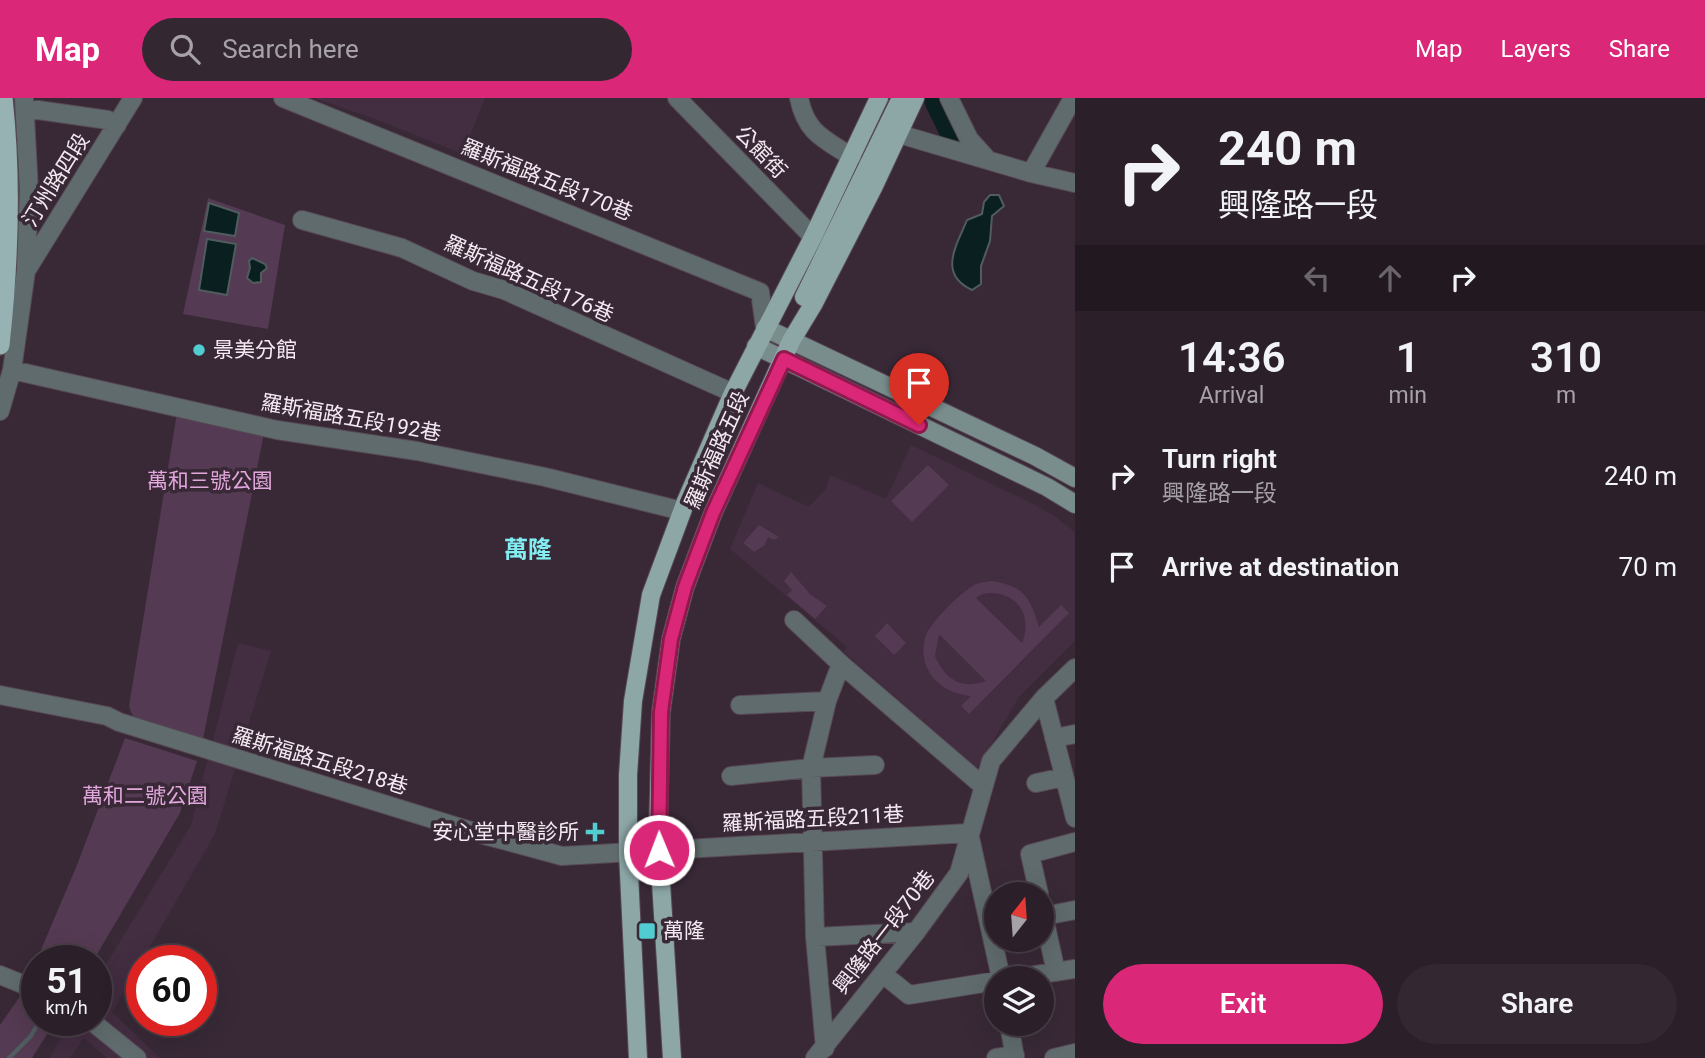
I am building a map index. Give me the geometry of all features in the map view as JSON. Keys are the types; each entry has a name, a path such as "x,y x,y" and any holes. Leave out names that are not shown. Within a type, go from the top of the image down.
{"highway":[{"path":"0,334 7,235 2,98"},
{"path":"0,345 9,231 8,164 2,98"}],"main road":[{"name":"羅斯福路五段","path":"638,1058 628,853 628,775 633,701 651,595 682,511 733,393 813,237 879,98"},
{"path":"791,341 803,298 901,98"},
{"name":"羅斯福路五段","path":"672,1058 659,850 661,712 671,639 685,587 713,513 791,341 820,291 915,98"},
{"path":"765,328 1035,456 1075,478"},
{"path":"756,346 1075,504"}],"street":[{"name":"汀州路四段","path":"0,411 12,370 26,271 133,98"},
{"name":"羅斯福路五段170巷","path":"283,98 760,292 765,328"},
{"name":"公館街","path":"677,98 813,237"},
{"path":"799,98 803,118 820,136 852,157"},
{"path":"949,98 969,139 987,159"},
{"path":"1031,173 1073,98"},
{"path":"26,271 29,190 24,105 38,110 108,120 117,125"},
{"path":"899,134 1031,173 1075,183"},
{"name":"羅斯福路五段176巷","path":"302,220 402,248 473,281 504,290 733,393"},
{"name":"羅斯福路五段192巷","path":"12,370 277,430 417,451 545,477 682,511"},
{"path":"794,620 983,786"},
{"path":"822,1053 815,937 811,768 827,701 841,664"},
{"name":"興隆路一段70巷","path":"822,1053 959,873 991,761 1044,698 1075,668"},
{"name":"羅斯福路五段218巷","path":"0,695 107,716 264,768 562,856 659,850"},
{"path":"1044,698 1074,809"},
{"path":"740,705 827,701"},
{"path":"1054,738 1075,734"},
{"path":"731,776 875,765"},
{"path":"1037,783 1065,777"},
{"path":"969,833 998,966"},
{"name":"羅斯福路五段211巷","path":"659,850 969,833"},
{"path":"1036,882 1030,854 1075,842"},
{"path":"1054,910 1075,909"},
{"path":"815,937 916,932"},
{"path":"1052,952 1056,972 1075,969"},
{"path":"883,974 909,995 984,983"},
{"path":"0,975 21,983"},
{"path":"110,1036 137,1058"},
{"path":"996,1058 1015,1056 1011,1036"},
{"path":"1054,1058 1075,1053"}],"shaded area":[{"path":"314,98 485,98 463,154"},
{"path":"990,195 999,195 1004,206 992,216 990,241 981,266 981,284 972,290 955,276 953,258 967,220 982,214 984,202"},
{"path":"209,203 239,213 235,236 204,231"},
{"path":"207,239 236,244 227,295 199,290"},
{"path":"252,258 265,264 267,268 261,273 261,282 253,283 247,278 249,261"},
{"path":"911,445 1033,504 1075,532 1075,641 1019,697 977,768 844,652 847,647 730,549 758,483 809,507 826,489 830,475 886,499"},
{"path":"238,643 271,651 215,834 151,945 126,945 126,988 112,1012 112,955 191,825"},
{"path":"112,1012 126,1025 126,1036 137,1036 160,1058 107,1058 84,1038 70,1058 49,1058 62,1036 112,1036"}],"green space":[{"path":"208,198 285,225 268,329 183,314"},
{"name":"萬和三號公園","path":"177,413 264,433 203,739 133,717 129,706"},
{"path":"928,465 949,485 912,522 891,501"},
{"path":"759,525 779,537 774,540 768,537 765,545 754,552 743,543"},
{"path":"791,572 810,594 827,606 815,619 787,595 792,590 784,581"},
{"path":"992,581 1019,590 1029,601 1039,627 1061,605 1069,613 969,714 961,706 971,696 940,685 927,668 924,658 926,635 934,622 970,587","holes":["991,593 1009,598 1021,609 1025,625 1022,643 976,598","940,635 986,681 969,684 949,676 935,656"]},
{"path":"887,623 906,643 894,655 875,636"},
{"name":"萬和二號公園","path":"125,738 197,761 180,813 102,945 43,945 77,865"},
{"path":"21,995 21,1036 46,1036 32,1058 0,1058 0,1025"}],"waterway":[{"path":"937,100 958,143"},
{"path":"9,1058 31,1036"}],"place":[{"name":"景美分館","path":"199,350"},
{"name":"安心堂中醫診所","path":"595,832"},
{"name":"萬隆","path":"647,931"}],"district":[{"name":"萬隆","path":"528,550"}],"route":[{"path":"659,850 661,712 671,639 685,587 713,513 784,359 919,425"}]}
